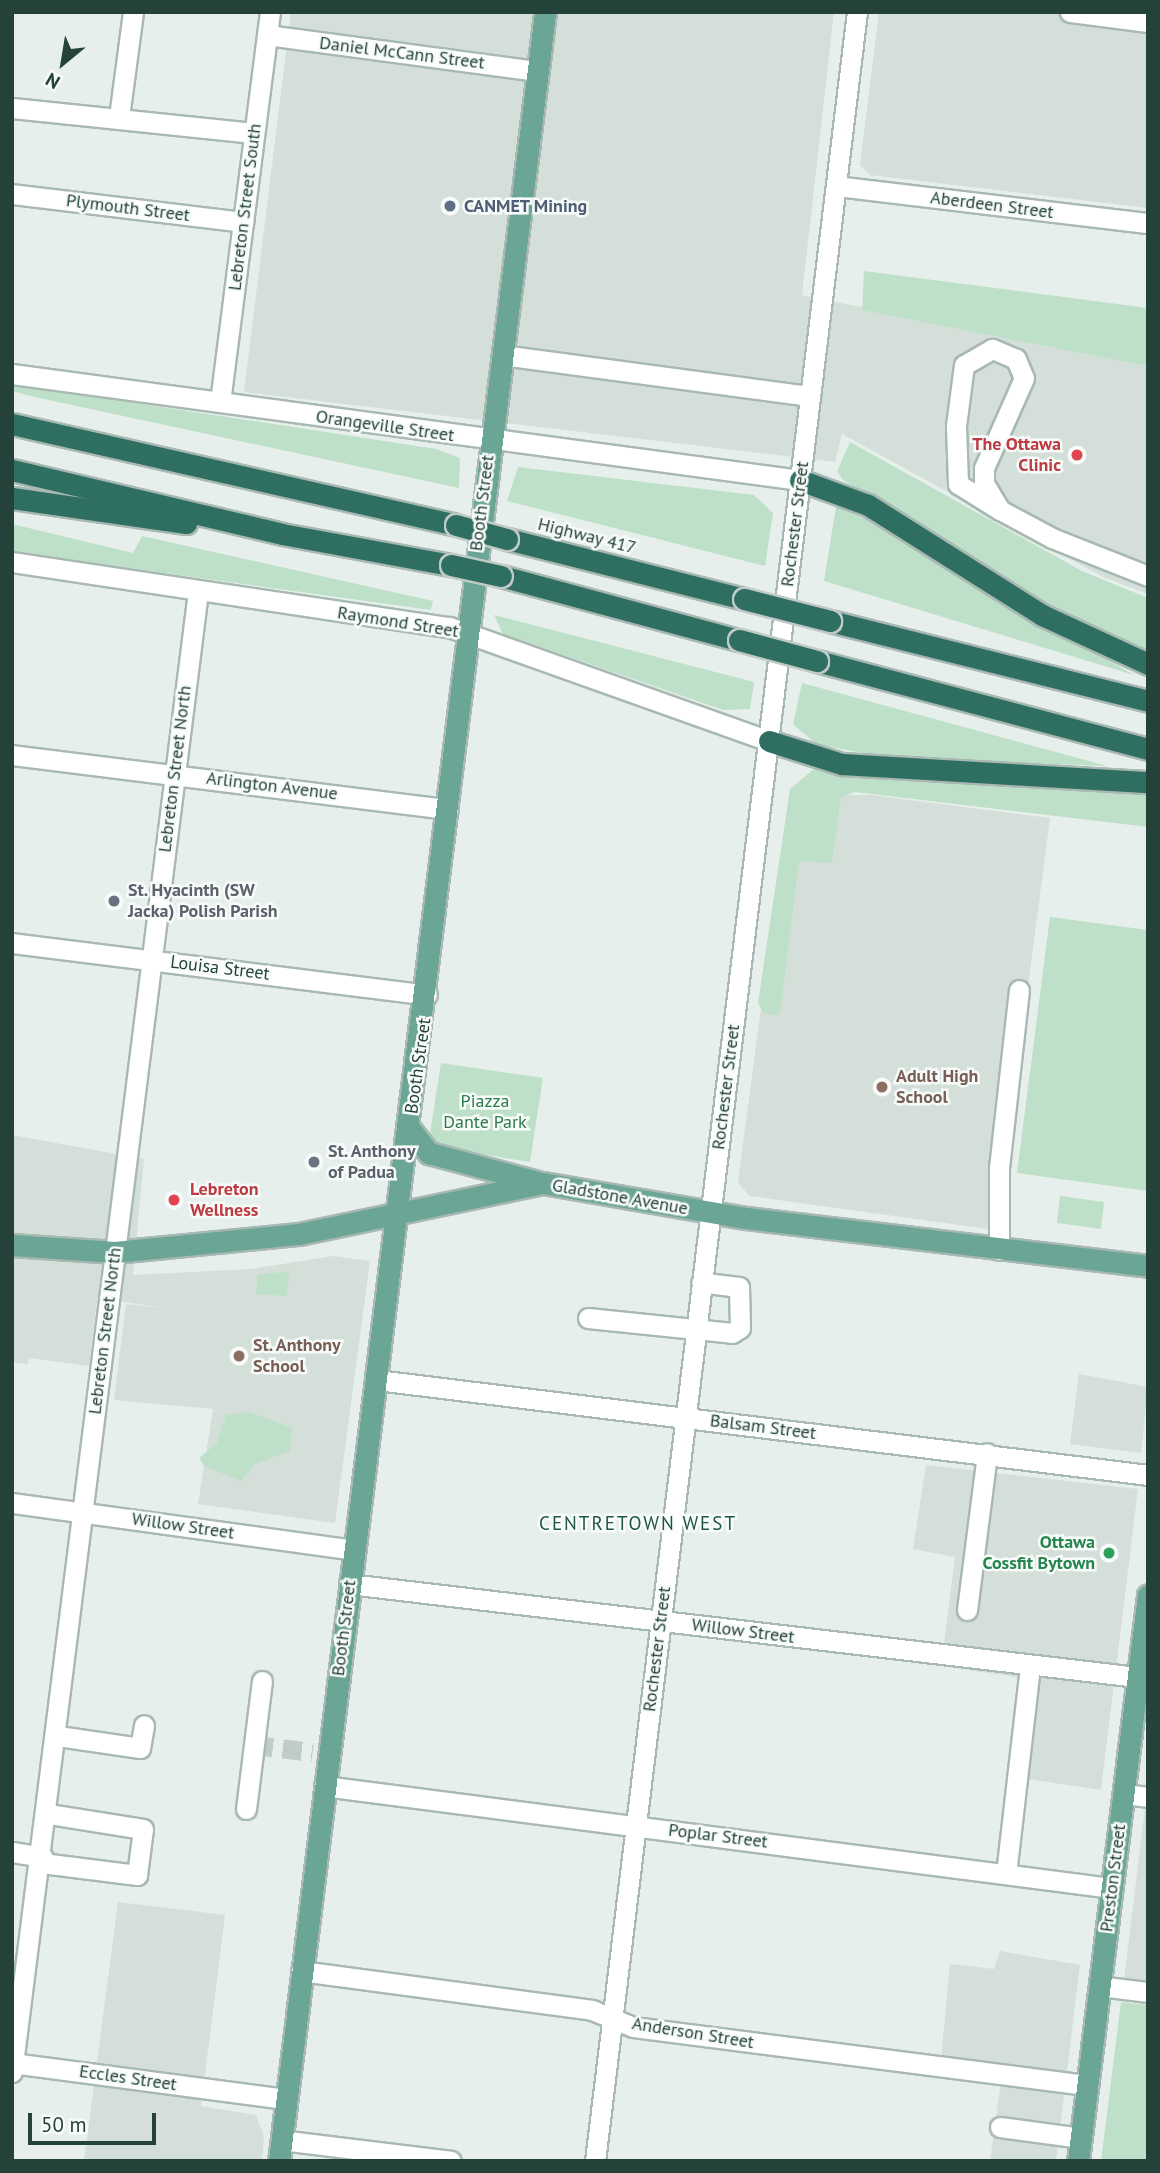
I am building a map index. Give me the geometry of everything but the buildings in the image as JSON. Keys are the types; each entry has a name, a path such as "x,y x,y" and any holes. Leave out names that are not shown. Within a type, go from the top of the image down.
{"highway":[{"name":"Highway 417","path":"18,424 456,525 1148,701"},
{"path":"12,470 282,534"},
{"path":"800,480 868,506 1042,615 1148,664"},
{"path":"12,498 282,534 501,576 1148,749"},
{"path":"769,741 842,764 1148,782"}],"main road":[{"name":"Booth Street","path":"280,2150 349,1584 427,995 467,633 545,12"},
{"path":"410,1129 429,1153 543,1183"},
{"name":"Gladstone Avenue","path":"12,1245 115,1252 299,1234 543,1183 711,1212 999,1250 1148,1266"},
{"name":"Preston Street","path":"1079,2161 1148,1595"}],"street":[{"path":"119,117 133,12"},
{"name":"Lebreton Street South","path":"220,402 270,12"},
{"name":"Rochester Street","path":"595,2161 616,2018 635,1826 684,1417 857,12"},
{"path":"1070,12 1148,22"},
{"name":"Daniel McCann Street","path":"267,36 538,71"},
{"path":"12,108 254,133"},
{"name":"Aberdeen Street","path":"836,186 1148,223"},
{"name":"Plymouth Street","path":"12,194 243,222"},
{"path":"1000,510 984,483 984,468 1024,381 1016,359 992,349 964,365 954,475 1000,510 1148,576"},
{"path":"502,355 810,396"},
{"name":"Orangeville Street","path":"12,374 490,442 800,480"},
{"name":"Raymond Street","path":"12,562 467,633 769,741"},
{"name":"Lebreton Street North","path":"13,2066 58,1736 83,1512 198,591"},
{"name":"Arlington Avenue","path":"12,755 448,809"},
{"name":"Louisa Street","path":"12,943 427,995"},
{"path":"999,1250 999,1168 1019,990"},
{"path":"587,1318 695,1330 740,1328 739,1287 701,1283"},
{"name":"Balsam Street","path":"377,1380 987,1453 1148,1475"},
{"path":"967,1610 987,1453"},
{"name":"Willow Street","path":"12,1503 354,1550"},
{"name":"Willow Street","path":"349,1584 1137,1677"},
{"path":"1006,1874 1030,1665"},
{"path":"246,1809 262,1681"},
{"path":"58,1736 140,1748 144,1725"},
{"name":"Poplar Street","path":"324,1786 1112,1888"},
{"path":"1124,1794 1148,1797"},
{"path":"12,1852 42,1860 137,1875 143,1829 48,1814"},
{"name":"Anderson Street","path":"302,1971 616,2018 633,2027 1088,2085"},
{"path":"1099,1986 1148,1992"},
{"name":"Eccles Street","path":"13,2066 286,2099"},
{"path":"1000,2127 1081,2138"},
{"path":"280,2150 451,2161"}],"shaded area":[{"path":"291,12 834,12 802,295 1148,366 1148,594 1103,577 842,434 835,462 244,392"},
{"path":"879,12 1148,12 1148,208 870,175 860,165"},
{"name":"Adult High School","path":"789,795 871,795 1050,818 1004,1171 1010,1232 749,1196 738,1182"},
{"path":"12,1135 144,1159 133,1275 251,1269 333,1256 370,1261 335,1523 198,1504 213,1409 114,1400 126,1304 165,1308 97,1298 89,1366 29,1358 28,1364 12,1362"},
{"path":"1079,1374 1148,1387 1141,1453 1070,1444"},
{"path":"926,1465 1138,1489 1101,1790 1021,1778 1030,1679 941,1666 955,1557 913,1549"},
{"path":"1148,1784 1148,1982 1124,1979"},
{"path":"118,1902 225,1915 201,2106 256,2115 264,2137 262,2161 84,2161"},
{"path":"1000,1951 1080,1965 1056,2161 990,2161 1003,2067 941,2060 950,1964 994,1969"}],"green space":[{"path":"864,271 1148,308 1148,366 862,310"},
{"path":"12,384 436,449 460,458 459,488 30,396 12,391"},
{"path":"850,442 1082,571 1148,598 1148,650 1054,608 843,480 837,471"},
{"path":"518,467 754,495 773,513 765,566 507,501"},
{"path":"836,507 873,522 1134,675 824,581"},
{"path":"12,524 133,553 142,536 433,601 431,610 12,552"},
{"path":"494,615 754,682 750,709 723,710 503,634"},
{"path":"802,683 1107,766 888,758 816,744 793,724"},
{"path":"815,768 876,778 1124,788 1148,793 1148,827 855,792 841,797 832,863 799,861 780,1015 764,1014 758,1003 790,789"},
{"path":"1050,917 1148,930 1148,1191 1017,1173"},
{"name":"Piazza Dante Park","path":"441,1063 543,1078 530,1162 428,1146"},
{"path":"1060,1196 1104,1202 1101,1229 1057,1223"},
{"path":"289,1271 287,1296 256,1294 258,1275"},
{"path":"249,1412 292,1428 290,1451 255,1464 241,1481 204,1466 199,1458 217,1443 226,1415"},
{"path":"1121,2002 1148,2005 1148,2161 1101,2161"}],"tunnel":[{"path":"254,1745 313,1752"}],"place":[{"name":"CANMET Mining","path":"450,206"},
{"name":"The Ottawa Clinic","path":"1077,455"},
{"name":"St. Hyacinth (SW Jacka) Polish Parish","path":"114,901"},
{"name":"Adult High School","path":"882,1087"},
{"name":"St. Anthony of Padua","path":"314,1162"},
{"name":"Lebreton Wellness","path":"174,1200"},
{"name":"St. Anthony School","path":"239,1356"},
{"name":"Ottawa Cossfit Bytown","path":"1109,1553"}],"district":[{"name":"CENTRETOWN WEST","path":"638,1524"}]}
